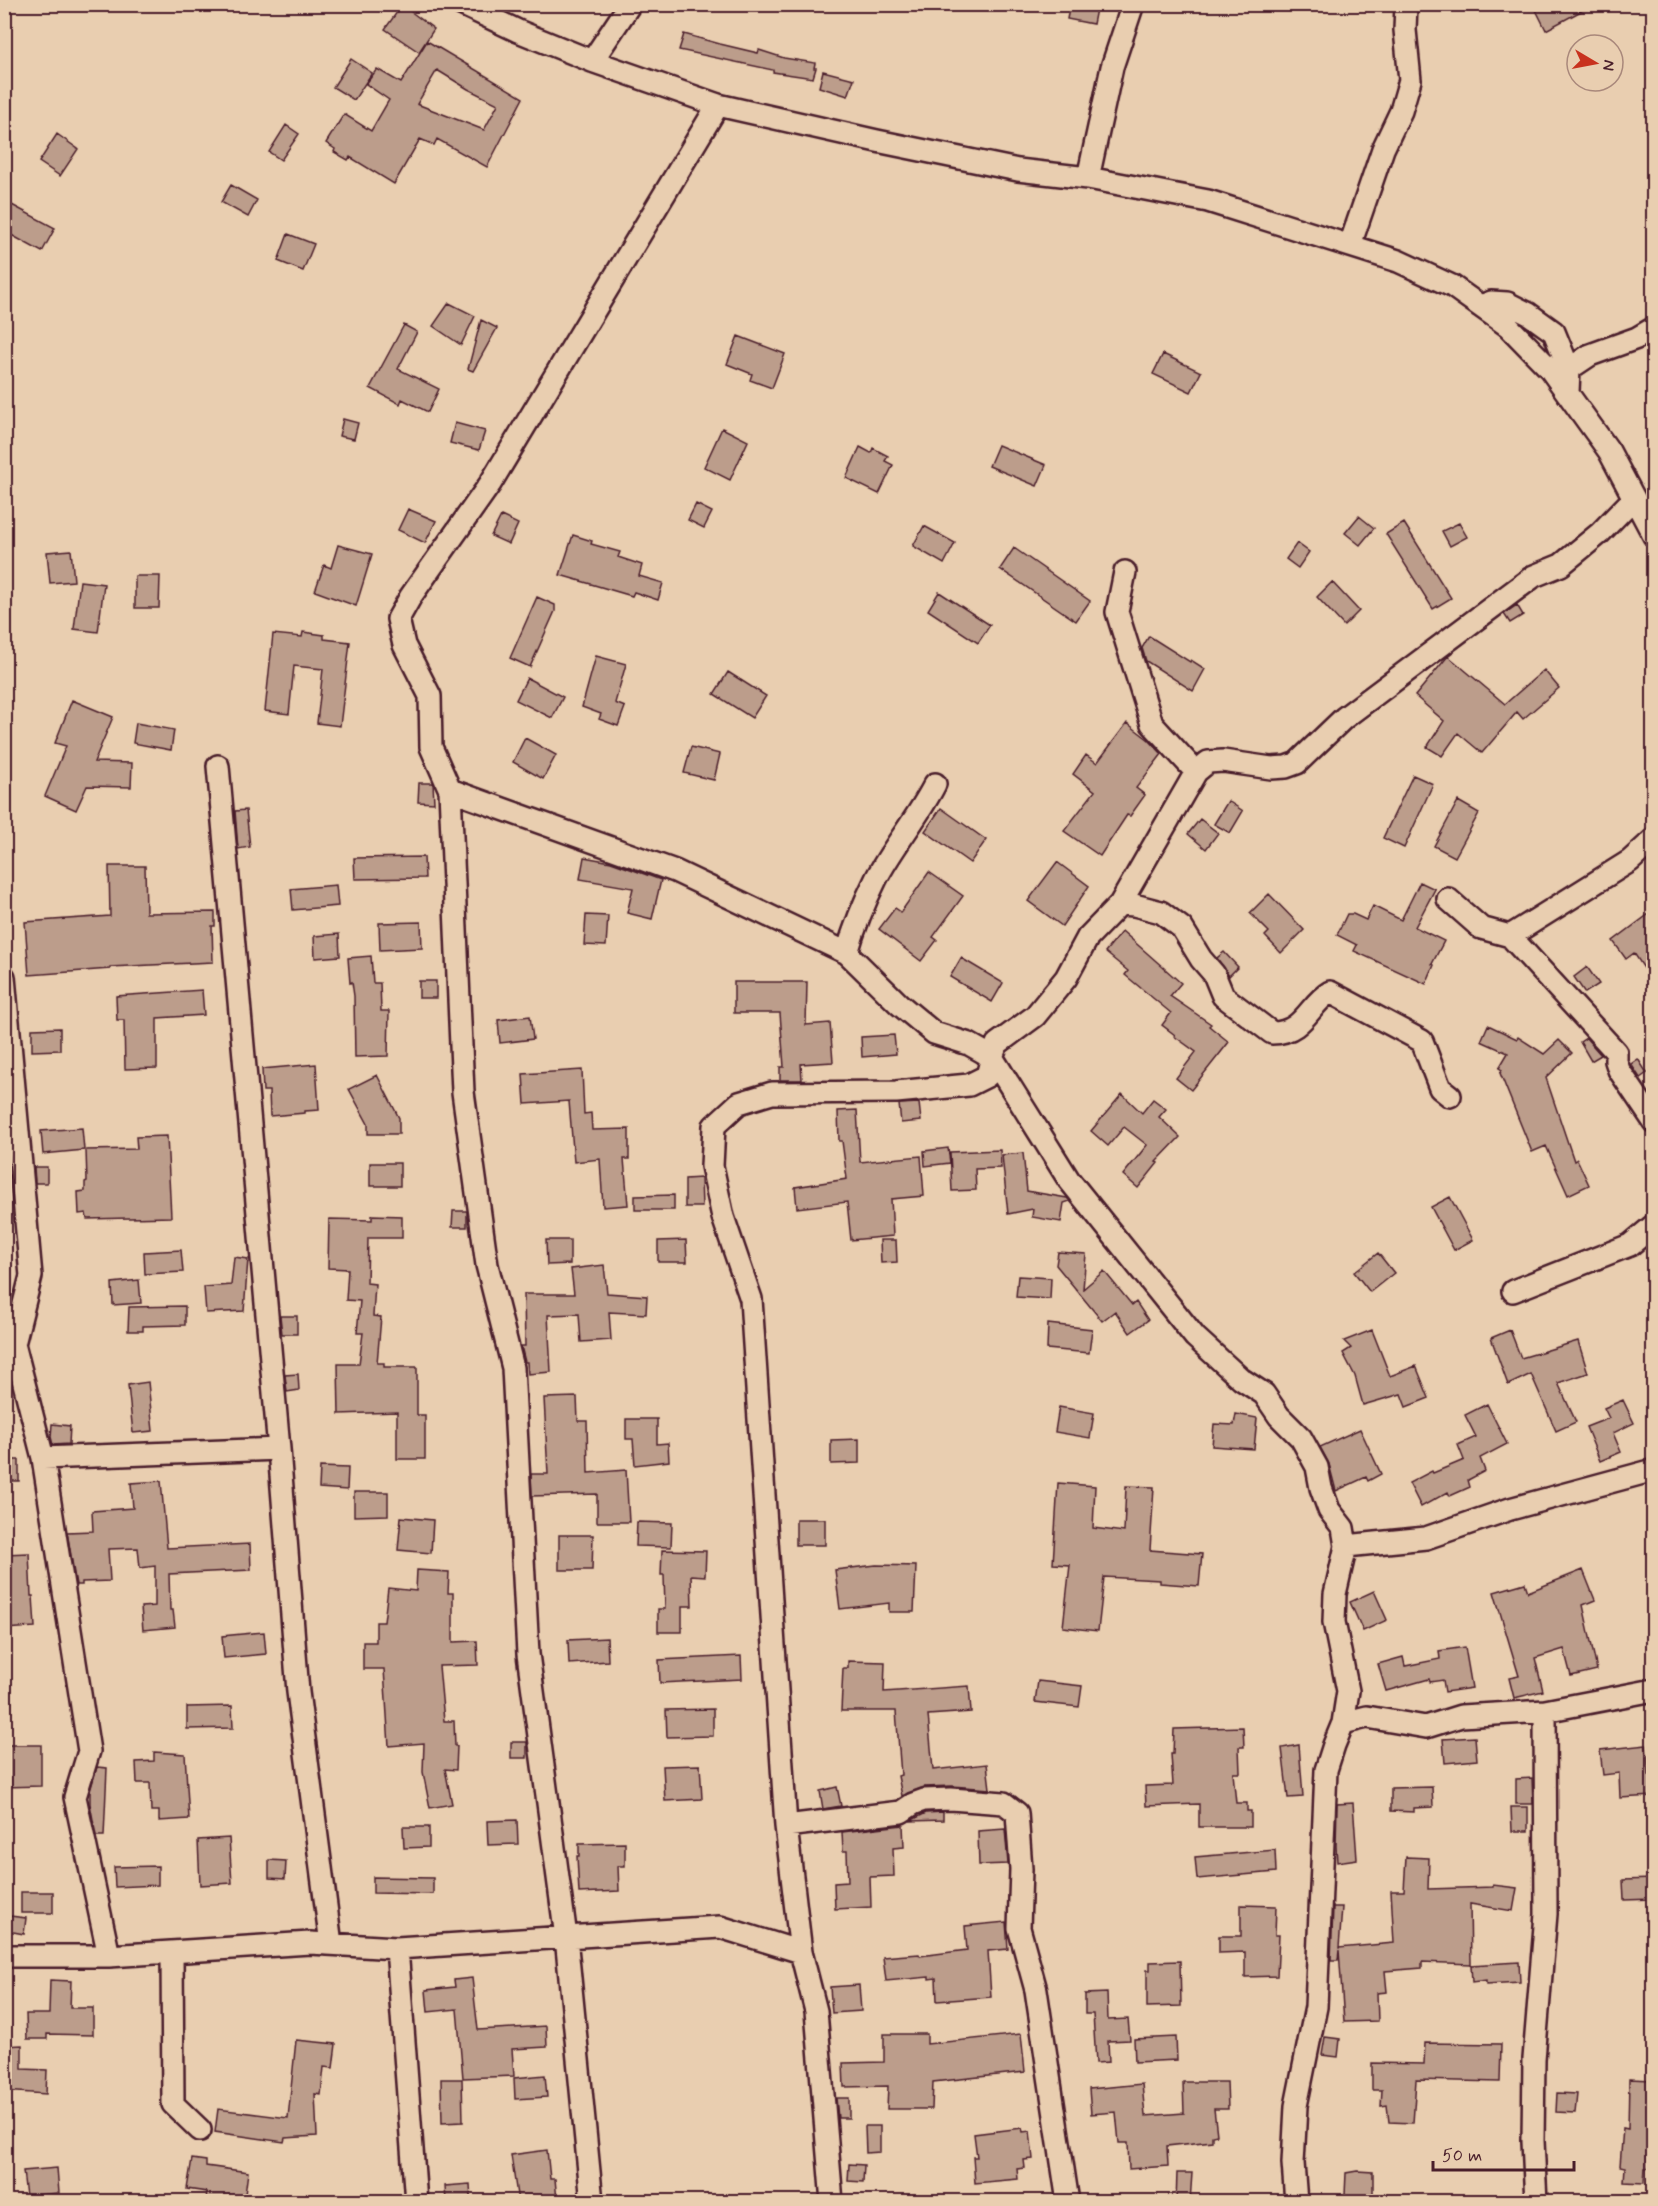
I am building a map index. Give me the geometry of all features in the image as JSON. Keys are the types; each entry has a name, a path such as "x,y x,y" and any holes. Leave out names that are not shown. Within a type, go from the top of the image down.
{"street":[{"path":"461,4 518,31 592,61 718,105 1018,170 1088,178 1208,201 1398,261 1441,281 1516,333 1568,392 1609,451 1653,536"},
{"path":"592,61 630,4"},
{"path":"1088,178 1112,67 1133,4"},
{"path":"1350,245 1383,149 1401,111 1410,80 1406,4"},
{"path":"592,2202 566,1937 528,1654 513,1368 487,1266 463,1092 450,790 431,747 430,696 404,645 398,619 411,596 490,484 718,105"},
{"path":"1480,306 1491,302 1507,303 1529,314 1554,332 1569,369 1568,392"},
{"path":"1569,369 1590,355 1637,338 1653,328"},
{"path":"832,2202 816,2011 801,1952 786,1826 751,1299 723,1217 712,1166 714,1126 739,1103 771,1093 896,1092 969,1085 987,1076 998,1044 1035,1016 1066,978 1088,937 1120,904 1196,772 1208,762 1222,761 1271,768 1298,763 1353,711 1534,576 1561,565 1600,533 1634,498"},
{"path":"1125,572 1117,612 1152,724 1196,772"},
{"path":"218,766 279,1449 298,1692 331,1944"},
{"path":"847,953 854,927 876,878 922,811 935,784"},
{"path":"450,790 675,871 847,953 899,1004 934,1033 969,1044 992,1057 1069,1180 1195,1337 1241,1379 1264,1394 1279,1416 1301,1438 1317,1467 1329,1510 1343,1528 1346,1546 1335,1594 1334,1622 1348,1691 1343,1723 1326,1770 1316,2007 1296,2106 1293,2163 1296,2202"},
{"path":"1510,936 1630,861 1653,839"},
{"path":"1448,899 1481,928 1510,936 1616,1052 1619,1070 1653,1122"},
{"path":"1120,904 1161,912 1182,928 1201,959 1214,974 1223,996 1272,1034 1280,1034 1302,1021 1330,992 1422,1041 1440,1088 1450,1096"},
{"path":"4,977 12,1146 31,1276 14,1344 43,1458 89,1751 75,1797 109,1956"},
{"path":"1513,1291 1630,1245 1653,1225"},
{"path":"43,1458 279,1449"},
{"path":"1346,1546 1426,1538 1510,1509 1653,1470"},
{"path":"1343,1723 1367,1718 1426,1727 1461,1716 1545,1711 1653,1690"},
{"path":"1536,2202 1533,2141 1534,2059 1546,1914 1545,1711"},
{"path":"786,1826 901,1812 924,1800 951,1798 1004,1803 1017,1813 1021,1869 1019,1928 1036,1990 1068,2202"},
{"path":"4,1956 109,1956 310,1943 397,1948 720,1927 801,1952"},
{"path":"397,1948 416,2202"},
{"path":"172,1952 173,2104 200,2130"}],"building":[{"path":"1070,4 1097,4 1093,24 1067,19"},
{"path":"1533,4 1594,4 1546,30"},
{"path":"402,5 434,29 419,52 385,29"},
{"path":"684,34 758,53 759,50 784,58 815,63 814,68 816,68 813,78 773,72 773,70 679,50"},
{"path":"427,41 523,98 487,167 437,139 434,145 420,139 394,184 350,157 348,160 334,152 335,149 326,143 344,114 371,131 389,100 366,84 377,69 401,83","holes":["437,70 498,104 484,130 417,104"]},
{"path":"351,59 372,73 354,100 333,87"},
{"path":"823,71 854,79 848,96 819,87"},
{"path":"286,125 299,134 281,160 269,152"},
{"path":"57,134 78,149 60,176 39,162"},
{"path":"231,185 257,200 248,217 221,202"},
{"path":"10,204 55,228 42,252 4,231 4,215"},
{"path":"288,234 314,244 303,271 278,261"},
{"path":"449,303 475,316 461,345 433,326"},
{"path":"481,320 497,328 473,371 468,369"},
{"path":"404,325 417,332 398,369 439,389 428,412 402,399 400,404 370,388"},
{"path":"738,336 785,354 772,388 750,380 752,374 727,364"},
{"path":"1163,354 1201,372 1191,392 1153,374"},
{"path":"343,419 358,423 354,439 339,436"},
{"path":"455,423 485,431 479,450 450,443"},
{"path":"722,428 748,441 730,480 704,467"},
{"path":"998,445 1046,465 1037,486 989,466"},
{"path":"860,447 871,453 873,448 888,456 885,461 893,465 879,494 846,478"},
{"path":"696,504 712,512 704,528 688,520"},
{"path":"408,509 436,521 425,543 398,530"},
{"path":"501,516 518,524 509,544 491,536"},
{"path":"1359,516 1374,528 1360,545 1345,533"},
{"path":"1404,523 1451,598 1433,609 1386,534"},
{"path":"1459,523 1467,537 1450,546 1442,531"},
{"path":"924,526 955,543 944,564 913,546"},
{"path":"573,535 592,541 591,544 620,552 618,557 642,565 639,576 663,583 658,600 634,592 632,596 560,575"},
{"path":"1297,543 1309,552 1298,568 1286,559"},
{"path":"338,545 372,554 356,606 315,591 324,565 331,568"},
{"path":"1014,548 1090,601 1076,621 1000,569"},
{"path":"71,550 74,581 50,583 47,552"},
{"path":"135,576 160,576 159,608 135,608"},
{"path":"80,581 104,584 98,632 74,629"},
{"path":"1332,582 1359,611 1344,626 1317,597"},
{"path":"939,592 990,625 978,643 928,610"},
{"path":"537,597 555,605 555,611 530,667 510,658"},
{"path":"1517,605 1523,615 1510,623 1504,614"},
{"path":"303,632 324,635 324,639 350,642 340,726 317,723 323,669 294,666 289,714 265,711 273,634 302,637"},
{"path":"1149,636 1205,669 1193,691 1146,661 1142,648"},
{"path":"596,656 626,664 615,703 625,707 618,726 599,719 601,714 582,707"},
{"path":"1448,656 1505,704 1544,670 1559,688 1523,719 1517,712 1482,753 1458,733 1442,756 1427,747 1444,721 1415,696"},
{"path":"728,672 766,696 752,718 714,694"},
{"path":"527,678 563,697 552,718 516,700"},
{"path":"72,700 113,717 94,762 132,763 131,787 87,786 76,810 45,796 66,746 55,743"},
{"path":"136,723 174,730 171,750 133,743"},
{"path":"1127,723 1149,740 1162,754 1136,788 1145,795 1130,816 1127,815 1100,856 1064,831 1095,791 1073,774 1086,755 1097,763"},
{"path":"525,738 556,755 543,779 513,762"},
{"path":"691,747 720,754 714,780 684,773"},
{"path":"1413,775 1433,784 1404,848 1383,838"},
{"path":"419,783 433,783 434,803 418,802"},
{"path":"1228,801 1243,811 1230,833 1214,824"},
{"path":"1458,801 1479,813 1455,857 1434,846"},
{"path":"941,808 986,840 970,863 925,831"},
{"path":"246,810 250,847 238,849 235,811"},
{"path":"1200,819 1218,833 1206,849 1188,834"},
{"path":"424,857 425,878 355,879 354,858"},
{"path":"584,857 611,862 661,880 652,919 627,913 633,888 580,879"},
{"path":"1057,862 1089,886 1062,926 1028,901"},
{"path":"109,866 145,866 146,913 215,912 215,926 212,926 213,962 110,967 110,969 29,975 25,922 110,916"},
{"path":"929,872 963,896 933,937 937,940 921,961 879,929 895,908 901,912"},
{"path":"1420,882 1435,889 1415,927 1444,941 1432,964 1434,965 1426,984 1354,951 1357,945 1337,935 1347,914 1353,914 1366,920 1373,906 1401,920"},
{"path":"336,885 338,906 293,910 291,889"},
{"path":"1269,894 1304,930 1281,953 1265,936 1269,932 1250,913"},
{"path":"1653,911 1653,982 1634,953 1626,959 1613,941"},
{"path":"586,915 608,916 606,946 584,945"},
{"path":"421,922 422,948 380,950 379,923"},
{"path":"1122,931 1181,983 1170,996 1211,1024 1209,1026 1229,1042 1191,1090 1176,1078 1196,1052 1162,1025 1171,1013 1125,975 1128,971 1105,952"},
{"path":"339,934 340,956 315,958 314,936"},
{"path":"1224,952 1238,967 1229,976 1217,958"},
{"path":"371,956 373,983 380,983 381,1011 389,1011 388,1056 355,1057 354,996 352,982 350,983 348,958"},
{"path":"961,958 1003,983 992,1002 950,977"},
{"path":"1587,967 1599,984 1585,993 1574,977"},
{"path":"419,981 436,981 436,998 419,998"},
{"path":"734,982 807,982 806,1025 830,1023 833,1062 801,1064 802,1080 780,1080 780,1067 784,1067 780,1013 734,1013"},
{"path":"202,990 204,1015 157,1018 157,1068 125,1069 124,1020 117,1020 116,996"},
{"path":"530,1016 533,1039 500,1043 498,1020"},
{"path":"1488,1025 1517,1039 1518,1037 1544,1054 1559,1040 1572,1053 1546,1078 1574,1161 1577,1159 1589,1185 1568,1195 1546,1146 1532,1152 1500,1073 1502,1070 1499,1068 1508,1053 1481,1041"},
{"path":"60,1028 60,1050 32,1051 32,1029"},
{"path":"894,1035 896,1054 862,1057 861,1037"},
{"path":"1586,1038 1601,1055 1591,1061 1580,1042"},
{"path":"1638,1059 1647,1073 1640,1078 1631,1064"},
{"path":"316,1064 319,1110 270,1116 269,1091 263,1091 262,1069"},
{"path":"582,1070 584,1114 591,1113 592,1130 629,1129 629,1159 624,1159 628,1205 603,1207 600,1159 574,1162 569,1101 525,1104 523,1074"},
{"path":"377,1075 399,1118 399,1134 368,1134 368,1124 349,1089"},
{"path":"1122,1094 1142,1113 1153,1099 1166,1109 1159,1117 1180,1137 1156,1162 1158,1163 1138,1188 1123,1175 1147,1145 1124,1127 1108,1146 1091,1131"},
{"path":"919,1103 921,1121 901,1123 899,1104"},
{"path":"857,1110 860,1162 921,1156 924,1196 891,1199 893,1236 851,1240 847,1202 797,1208 795,1187 847,1179 842,1141 839,1141 838,1111"},
{"path":"82,1128 84,1150 43,1154 41,1131"},
{"path":"167,1136 171,1217 87,1219 86,1213 79,1214 78,1192 85,1191 87,1181 86,1150 137,1149 136,1137"},
{"path":"948,1148 950,1163 925,1166 924,1151"},
{"path":"1000,1150 1001,1168 975,1169 976,1190 952,1191 950,1152"},
{"path":"1023,1153 1027,1191 1067,1198 1070,1201 1064,1203 1061,1222 1032,1217 1033,1209 1008,1214 1002,1155"},
{"path":"370,1163 400,1163 400,1186 370,1186"},
{"path":"34,1167 47,1167 47,1183 35,1183"},
{"path":"701,1178 702,1207 685,1207 685,1179"},
{"path":"674,1195 674,1210 635,1210 635,1196"},
{"path":"1450,1197 1473,1240 1454,1250 1431,1207"},
{"path":"453,1211 467,1211 467,1227 452,1227"},
{"path":"372,1215 402,1216 402,1238 368,1238 367,1283 375,1284 373,1316 381,1317 377,1363 384,1363 384,1367 417,1367 417,1415 425,1415 425,1459 397,1459 397,1412 339,1414 338,1364 359,1364 363,1333 357,1333 360,1301 346,1300 348,1269 328,1268 329,1219 372,1220"},
{"path":"546,1240 570,1240 570,1264 547,1265"},
{"path":"686,1240 687,1262 658,1262 658,1241"},
{"path":"880,1240 896,1240 897,1262 881,1263"},
{"path":"181,1250 183,1272 145,1274 144,1252"},
{"path":"1058,1252 1086,1254 1083,1289 1104,1271 1132,1305 1136,1302 1148,1320 1130,1333 1115,1311 1102,1321 1056,1265"},
{"path":"1378,1253 1394,1273 1370,1292 1354,1272"},
{"path":"234,1257 248,1259 244,1311 206,1313 204,1287 231,1285"},
{"path":"604,1265 607,1293 647,1296 646,1314 609,1312 611,1340 581,1342 579,1314 548,1315 551,1372 528,1374 527,1362 525,1362 521,1346 525,1346 524,1294 574,1294 571,1269"},
{"path":"1018,1276 1051,1278 1050,1299 1016,1297"},
{"path":"139,1280 141,1303 113,1305 112,1283"},
{"path":"185,1306 185,1325 143,1326 143,1331 128,1331 129,1307"},
{"path":"280,1316 297,1316 297,1334 282,1334"},
{"path":"1048,1324 1092,1329 1089,1353 1047,1349"},
{"path":"1372,1330 1390,1376 1416,1366 1429,1398 1406,1407 1401,1394 1363,1405 1355,1376 1343,1353 1351,1348 1344,1341"},
{"path":"1510,1330 1521,1358 1578,1341 1588,1373 1558,1383 1576,1422 1556,1431 1531,1374 1508,1385 1491,1338"},
{"path":"298,1374 299,1390 287,1392 285,1375"},
{"path":"148,1382 153,1431 133,1433 128,1385"},
{"path":"577,1397 578,1421 587,1421 588,1473 626,1470 629,1522 597,1522 597,1494 532,1496 531,1474 548,1474 544,1398"},
{"path":"1623,1400 1634,1423 1613,1433 1621,1452 1600,1461 1586,1427 1609,1418 1604,1408"},
{"path":"1487,1404 1507,1444 1480,1458 1485,1471 1468,1480 1470,1487 1450,1496 1448,1492 1421,1507 1409,1483 1432,1471 1433,1473 1464,1460 1458,1445 1476,1437 1465,1415"},
{"path":"1059,1407 1094,1413 1090,1438 1055,1432"},
{"path":"1236,1414 1257,1418 1254,1449 1212,1446 1214,1424 1234,1425"},
{"path":"626,1419 657,1419 657,1444 668,1443 669,1461 635,1465 633,1439 626,1439"},
{"path":"52,1424 70,1426 69,1444 53,1445"},
{"path":"1360,1429 1381,1474 1368,1481 1366,1477 1336,1491 1329,1464 1320,1447"},
{"path":"859,1439 859,1463 831,1464 831,1440"},
{"path":"4,1460 19,1460 19,1481 4,1481"},
{"path":"320,1467 348,1468 347,1490 319,1488"},
{"path":"161,1481 167,1548 250,1544 251,1570 169,1574 170,1610 173,1610 175,1627 143,1630 141,1607 155,1606 155,1566 140,1568 138,1548 108,1549 110,1581 82,1582 82,1585 76,1585 67,1532 93,1531 92,1511 133,1508 131,1483"},
{"path":"1058,1483 1095,1486 1093,1528 1124,1532 1126,1486 1154,1487 1150,1550 1202,1554 1199,1586 1160,1583 1160,1580 1104,1577 1098,1631 1063,1627 1070,1565 1053,1564"},
{"path":"354,1492 388,1492 388,1515 354,1516"},
{"path":"401,1517 433,1520 431,1553 398,1550"},
{"path":"796,1519 825,1519 825,1545 796,1545"},
{"path":"637,1522 672,1523 671,1547 636,1546"},
{"path":"559,1535 593,1535 592,1570 559,1570"},
{"path":"662,1550 706,1551 705,1576 691,1575 692,1606 682,1606 682,1632 658,1632 658,1609 665,1609 664,1575 661,1575"},
{"path":"29,1553 35,1627 4,1629 4,1554"},
{"path":"876,1565 916,1566 914,1612 889,1612 889,1603 840,1609 835,1570"},
{"path":"417,1570 449,1572 448,1593 453,1593 453,1642 477,1641 478,1665 439,1666 444,1721 454,1721 455,1746 457,1746 456,1770 445,1769 452,1804 430,1808 423,1772 424,1743 389,1746 384,1669 363,1669 363,1642 376,1642 376,1622 384,1622 388,1588 416,1591"},
{"path":"1583,1570 1595,1600 1583,1605 1597,1670 1571,1676 1564,1649 1535,1658 1543,1691 1514,1698 1509,1678 1519,1676 1494,1592 1525,1583 1528,1592"},
{"path":"1374,1591 1387,1620 1363,1631 1350,1602"},
{"path":"264,1632 266,1654 224,1658 222,1636"},
{"path":"607,1638 608,1661 569,1664 568,1640"},
{"path":"1465,1647 1472,1688 1445,1692 1443,1680 1430,1682 1429,1679 1386,1691 1378,1664 1403,1657 1405,1666 1440,1659 1439,1651"},
{"path":"741,1656 742,1679 660,1683 659,1660"},
{"path":"848,1661 885,1662 884,1692 969,1686 971,1712 928,1715 933,1770 987,1764 990,1789 952,1786 924,1787 902,1796 898,1776 901,1775 896,1711 841,1711 843,1668 848,1668"},
{"path":"1038,1681 1082,1686 1079,1707 1035,1702"},
{"path":"232,1706 233,1728 187,1729 187,1707"},
{"path":"713,1709 713,1736 667,1737 666,1710"},
{"path":"1243,1727 1244,1747 1239,1747 1240,1773 1233,1773 1236,1803 1247,1803 1247,1811 1251,1811 1251,1827 1199,1827 1199,1804 1146,1806 1145,1786 1173,1785 1171,1754 1173,1754 1174,1729"},
{"path":"1475,1737 1477,1760 1445,1763 1443,1739"},
{"path":"511,1742 527,1742 527,1758 511,1758"},
{"path":"4,1745 41,1745 41,1786 4,1787"},
{"path":"1299,1745 1303,1797 1288,1798 1282,1748"},
{"path":"1646,1745 1649,1775 1653,1775 1653,1796 1620,1798 1619,1773 1603,1775 1600,1750"},
{"path":"154,1752 185,1754 189,1819 159,1821 159,1811 151,1811 150,1783 137,1783 136,1762 154,1761"},
{"path":"700,1765 702,1799 665,1801 663,1766"},
{"path":"97,1767 107,1768 104,1836 96,1836 90,1804 90,1791"},
{"path":"1532,1778 1533,1804 1516,1804 1516,1779"},
{"path":"837,1787 841,1806 823,1809 820,1791"},
{"path":"1432,1787 1433,1807 1414,1808 1414,1812 1391,1811 1391,1788"},
{"path":"1353,1803 1357,1859 1337,1862 1337,1804"},
{"path":"1511,1807 1528,1807 1528,1831 1512,1831"},
{"path":"943,1812 943,1820 910,1821 926,1813"},
{"path":"517,1820 518,1844 488,1845 487,1821"},
{"path":"903,1825 904,1847 893,1848 894,1876 870,1877 871,1907 835,1909 834,1883 848,1882 847,1851 843,1851 842,1832"},
{"path":"403,1827 429,1827 429,1847 404,1848"},
{"path":"1005,1829 1008,1864 979,1865 978,1831"},
{"path":"229,1838 232,1883 200,1885 198,1840"},
{"path":"625,1843 625,1866 618,1866 619,1891 579,1893 577,1856 579,1856 579,1844"},
{"path":"1275,1850 1276,1872 1197,1879 1195,1857"},
{"path":"1406,1857 1429,1858 1428,1889 1493,1887 1493,1885 1517,1888 1513,1911 1470,1904 1471,1964 1422,1962 1422,1968 1385,1971 1387,1992 1377,1993 1378,2021 1344,2022 1339,1950 1338,1960 1331,1960 1333,1907 1342,1907 1339,1948 1394,1943 1391,1891 1404,1891"},
{"path":"269,1860 286,1861 285,1879 269,1878"},
{"path":"158,1866 158,1885 115,1887 114,1867"},
{"path":"373,1877 433,1878 433,1894 373,1893"},
{"path":"1653,1879 1653,1899 1624,1900 1623,1880"},
{"path":"21,1892 53,1892 53,1913 21,1913"},
{"path":"1241,1905 1276,1906 1275,1935 1279,1935 1277,1976 1245,1977 1245,1952 1219,1953 1219,1936 1241,1936"},
{"path":"10,1916 26,1918 24,1934 8,1931"},
{"path":"1006,1922 1008,1949 988,1951 991,1997 937,2001 936,1978 886,1981 883,1957 919,1954 920,1956 967,1950 965,1926"},
{"path":"1180,1961 1181,2006 1147,2007 1147,1970 1150,1970 1150,1962"},
{"path":"1519,1962 1520,1982 1486,1984 1486,1980 1472,1982 1471,1965"},
{"path":"472,1978 478,2030 546,2026 547,2047 512,2049 514,2076 463,2078 457,2009 428,2012 426,1990 455,1987 454,1980"},
{"path":"50,1980 71,1981 70,2008 93,2008 93,2035 47,2034 47,2039 27,2039 26,2014 49,2014"},
{"path":"859,1985 861,2011 832,2013 830,1987"},
{"path":"1107,1993 1108,2020 1128,2019 1130,2040 1108,2041 1109,2062 1096,2063 1093,2014 1085,2014 1085,1994"},
{"path":"884,2034 927,2034 927,2044 1021,2034 1025,2072 933,2082 932,2109 887,2109 888,2086 844,2087 843,2063 884,2062"},
{"path":"1176,2037 1177,2060 1135,2062 1134,2039"},
{"path":"1325,2037 1340,2039 1338,2057 1322,2055"},
{"path":"296,2040 336,2044 333,2068 324,2067 321,2095 315,2094 317,2136 285,2138 284,2142 215,2132 218,2109 288,2118"},
{"path":"1425,2043 1501,2044 1500,2082 1416,2080 1413,2123 1389,2122 1387,2105 1381,2106 1382,2090 1372,2090 1372,2063 1424,2064"},
{"path":"22,2045 22,2069 47,2070 46,2094 4,2091 6,2066 4,2066 4,2046"},
{"path":"545,2075 547,2097 515,2099 514,2078"},
{"path":"441,2079 462,2079 463,2122 442,2123"},
{"path":"1629,2079 1653,2080 1652,2168 1645,2168 1644,2183 1624,2182 1625,2167 1620,2166 1623,2128 1628,2129"},
{"path":"1183,2082 1227,2082 1228,2109 1214,2109 1217,2135 1212,2136 1212,2141 1167,2146 1168,2166 1129,2169 1128,2143 1119,2143 1116,2112 1091,2114 1089,2089 1142,2084 1145,2116 1184,2113"},
{"path":"1557,2093 1577,2094 1575,2113 1556,2112"},
{"path":"836,2098 849,2098 849,2118 838,2118"},
{"path":"865,2126 880,2126 880,2152 866,2153"},
{"path":"1022,2128 1023,2132 1030,2131 1033,2159 1024,2160 1025,2168 1017,2169 1018,2179 975,2183 973,2157 977,2157 974,2134"},
{"path":"547,2150 550,2179 555,2179 557,2200 518,2202 511,2155"},
{"path":"192,2159 206,2161 206,2166 248,2172 244,2202 206,2199 207,2192 187,2189"},
{"path":"849,2164 864,2165 863,2182 848,2181"},
{"path":"57,2168 59,2193 26,2196 23,2171"},
{"path":"1373,2172 1373,2195 1345,2195 1346,2173"},
{"path":"1177,2173 1192,2173 1190,2202 1176,2202"},
{"path":"470,2184 471,2202 446,2202 445,2186"}]}
